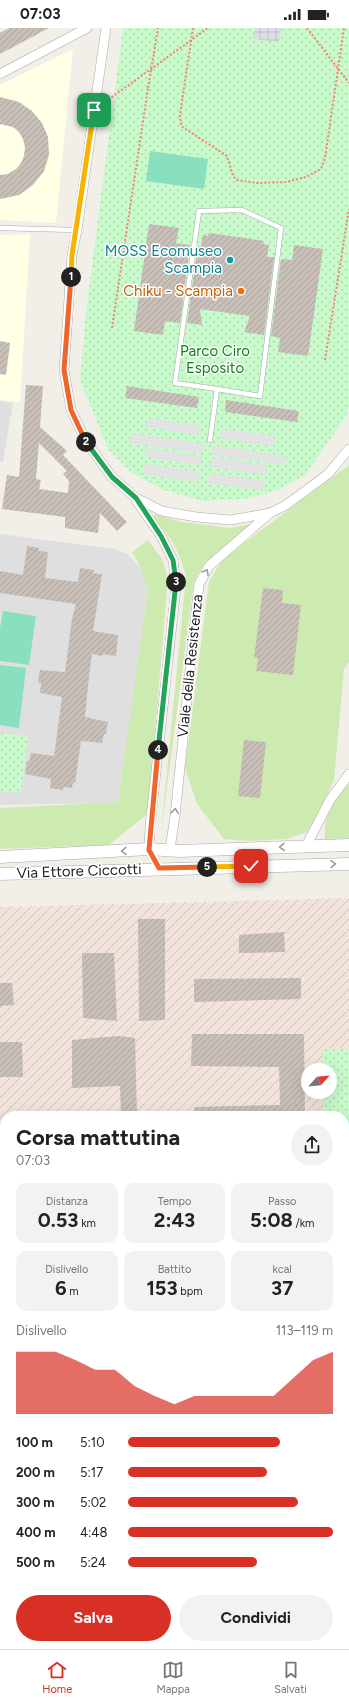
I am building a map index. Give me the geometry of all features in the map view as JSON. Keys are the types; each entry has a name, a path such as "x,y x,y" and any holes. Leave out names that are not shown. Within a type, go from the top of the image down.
{"street":[{"path":"0,74 87,28"},
{"name":"Viale della Resistenza","path":"106,28 77,230 72,255 64,370 71,410 87,443 112,477 136,498 162,511 196,517 231,520 270,513"},
{"name":"Viale della Resistenza","path":"170,849 175,816 199,584 209,566 270,513 286,505 328,474 349,449"},
{"name":"Viale della Resistenza","path":"136,498 161,536 173,560 176,587 150,827 149,850"},
{"path":"306,846 330,800 349,774"},
{"name":"Via Ettore Ciccotti","path":"0,857 170,849 192,850 349,845"},
{"path":"159,868 170,849"},
{"path":"149,850 159,868"},
{"name":"Via Ettore Ciccotti","path":"0,874 159,868 349,864"}],"lane":[{"path":"242,210 281,228 260,396 217,389 175,383 198,211 242,210"},
{"path":"0,228 77,230"},
{"path":"210,440 217,389"}],"path":[{"path":"112,328 158,28"},
{"path":"193,28 180,115 181,126 227,156 233,176 237,180 257,183 286,182 306,177 321,169 326,158 344,28"},
{"path":"94,110 208,28"},
{"path":"307,28 349,83"},
{"path":"325,360 349,209"}],"shaded area":[{"path":"255,28 281,28 279,42 253,39"},
{"path":"73,49 56,223 0,220 0,85"},
{"path":"30,234 20,402 0,400 0,235"},
{"path":"0,401 13,403 3,462 0,462"},
{"path":"147,418 200,425 199,435 146,427"},
{"path":"221,429 275,436 274,446 220,439"},
{"path":"131,433 204,444 202,453 130,443"},
{"path":"213,445 286,456 285,465 212,455"},
{"path":"147,448 202,456 201,465 145,457"},
{"path":"212,457 267,465 266,475 210,467"},
{"path":"144,464 200,472 198,482 143,474"},
{"path":"209,473 265,481 264,491 208,483"},
{"path":"0,534 115,549 127,554 141,568 148,585 138,669 118,803 0,805"},
{"path":"349,898 349,1111 0,1111 0,907"}],"green space":[{"name":"Parco Ciro Esposito","path":"123,28 349,28 349,408 345,418 305,475 276,491 244,499 203,501 164,490 132,473 108,449 80,380 86,312"},
{"path":"150,151 208,159 204,189 146,181"},
{"path":"349,465 349,662 344,669 334,780 323,804 307,832 287,839 247,841 224,839 197,804 185,768 209,582 222,560"},
{"path":"154,514 182,522 230,528 250,524 204,564 194,581 161,833 186,576 174,545 154,519"},
{"path":"148,540 162,559 168,578 149,804 145,816 109,845 0,849 0,808 118,802 148,589 141,568 132,552"},
{"path":"3,611 36,616 29,665 0,661 0,628"},
{"path":"0,665 26,668 19,728 0,725"},
{"path":"0,733 28,736 21,792 0,792"},
{"path":"349,784 349,838 325,839 325,825 331,802"},
{"path":"322,1049 349,1049 349,1111 324,1111 323,1099 337,1099 337,1063 323,1063"}],"building":[{"path":"9,28 49,28 0,54 0,33"},
{"path":"0,97 19,102 32,111 42,123 48,137 49,155 44,171 33,185 19,195 0,199 0,175 8,174 16,169 24,156 25,147 19,132 13,127 0,124"},
{"path":"149,224 179,228 176,243 190,245 180,323 165,321 163,335 134,331"},
{"path":"209,233 264,241 263,244 269,245 267,257 274,257 264,335 244,332 250,316 200,309 202,325 187,323 198,246 201,246 203,235 208,236"},
{"path":"294,245 323,249 308,356 278,352 280,338 271,336 281,259 292,260"},
{"path":"0,341 10,343 6,375 0,374"},
{"path":"26,385 43,386 40,427 67,451 63,455 127,522 117,531 100,513 98,533 65,528 65,517 2,509 7,475 19,477","holes":["39,443 67,471 63,474 69,481 68,493 39,489 41,480 36,479"]},
{"path":"127,386 199,397 197,408 125,398"},
{"path":"226,400 299,411 297,422 225,412"},
{"path":"27,546 39,548 39,551 48,552 45,578 78,582 80,568 94,570 93,573 102,574 93,631 118,635 116,656 92,654 89,676 85,717 108,722 106,734 104,734 102,743 81,741 75,783 73,782 72,788 63,787 63,790 50,788 51,779 25,774 27,761 29,762 31,753 54,756 62,697 40,693 41,683 38,683 40,670 65,672 72,619 76,604 0,593 0,571 23,575"},
{"path":"263,588 283,590 282,603 301,605 293,675 256,671 258,658 254,658"},
{"path":"244,740 266,742 260,798 238,796"},
{"path":"138,919 165,919 165,1020 139,1021"},
{"path":"284,932 285,952 239,953 239,935"},
{"path":"82,953 114,953 117,1021 83,1018"},
{"path":"301,978 301,999 194,1002 194,979"},
{"path":"0,983 12,983 14,1005 0,1006"},
{"path":"192,1034 304,1034 304,1063 301,1063 301,1099 305,1099 305,1111 194,1111 194,1107 280,1105 279,1067 191,1066"},
{"path":"118,1036 135,1038 137,1111 121,1111 120,1086 72,1088 72,1040"},
{"path":"0,1042 22,1042 23,1077 0,1077"}],"place":[{"name":"MOSS Ecomuseo Scampia","path":"230,260"},
{"name":"Chiku - Scampia","path":"241,291"}],"route":[{"path":"94,110 72,255 64,370 71,410 87,443 112,477 136,498 161,536 173,560 176,587 150,827 149,850 159,868 251,866"}]}
